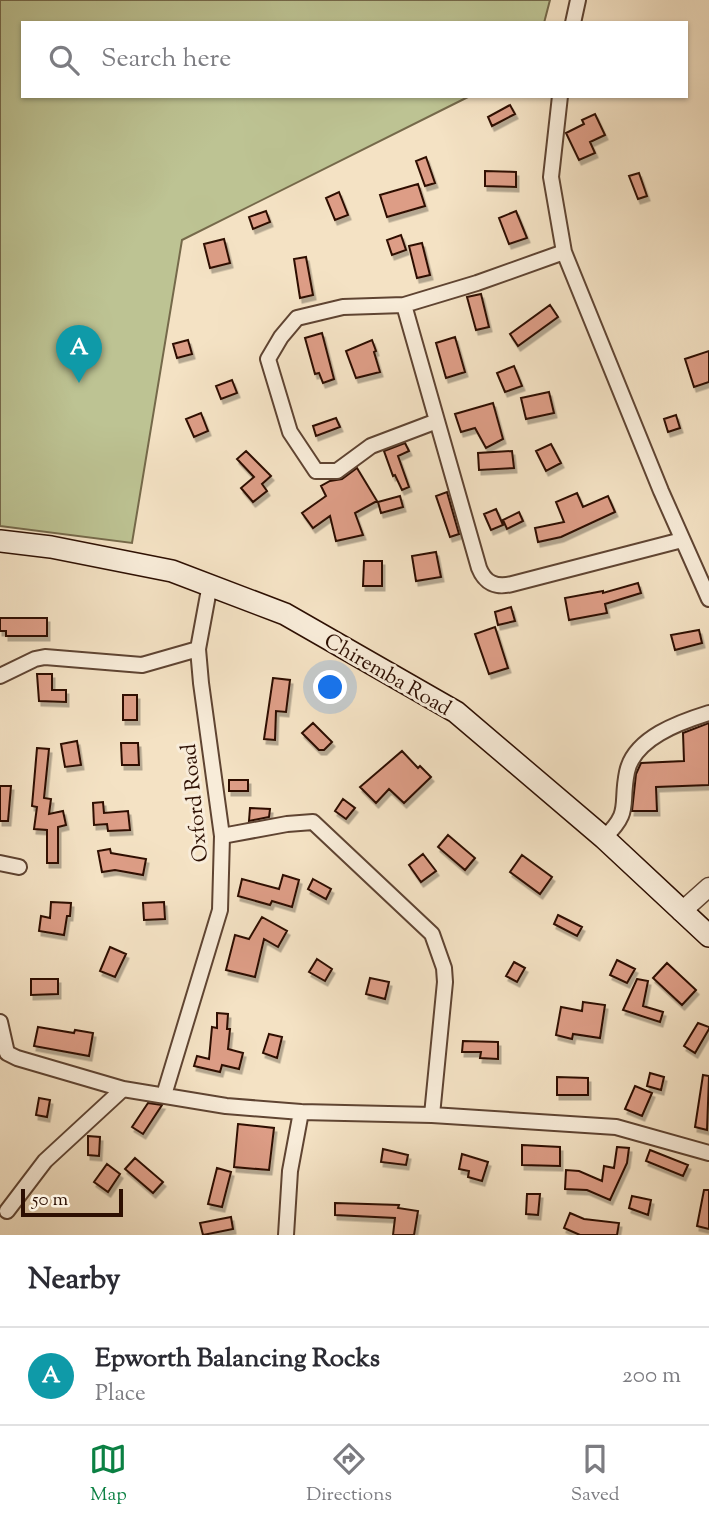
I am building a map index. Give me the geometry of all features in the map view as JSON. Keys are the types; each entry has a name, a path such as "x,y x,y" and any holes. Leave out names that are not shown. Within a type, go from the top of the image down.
{"main road":[{"name":"Chiremba Road","path":"0,541 51,547 172,571 285,614 456,712 604,838 709,936"}],"street":[{"path":"573,21 578,0"},
{"path":"560,98 551,177 564,252 682,540 709,599"},
{"path":"437,421 370,446 337,471 316,471 290,432 268,359 297,318 343,307 404,305 564,252"},
{"path":"404,305 479,568 490,583 496,586 512,584 682,540"},
{"name":"Oxford Road","path":"164,1095 220,910 222,836 198,649 210,584"},
{"path":"0,676 45,657 142,665 198,649"},
{"path":"604,838 622,818 626,775 633,757 672,726 709,713"},
{"path":"222,836 313,822 432,934 445,982 432,1115"},
{"path":"0,863 19,867"},
{"path":"681,912 709,887"},
{"path":"0,1022 7,1053 123,1089 226,1106 301,1112 432,1115 616,1127 709,1153"},
{"path":"7,1211 45,1161 123,1089"},
{"path":"286,1235 290,1171 301,1112"}],"green space":[{"path":"0,0 550,0 545,21 21,21 21,98 466,98 182,240 132,543 0,526"}],"building":[{"path":"510,105 515,114 492,126 488,117"},
{"path":"595,114 605,135 590,142 595,153 579,160 566,133 584,124 582,120"},
{"path":"426,157 435,183 425,186 416,161"},
{"path":"485,171 516,172 516,187 485,186"},
{"path":"639,173 647,196 638,199 629,176"},
{"path":"418,184 425,206 387,217 380,195"},
{"path":"339,192 348,215 335,220 326,198"},
{"path":"266,211 270,222 253,229 249,217"},
{"path":"516,211 527,238 509,244 499,218"},
{"path":"401,235 406,250 392,255 387,240"},
{"path":"224,239 230,263 210,268 204,244"},
{"path":"422,243 430,275 417,278 409,246"},
{"path":"306,257 313,295 300,298 294,259"},
{"path":"481,294 489,327 476,330 467,297"},
{"path":"550,305 558,317 518,346 510,334"},
{"path":"322,333 334,379 323,383 319,373 315,374 305,338"},
{"path":"455,337 465,372 446,378 436,343"},
{"path":"188,340 192,354 177,358 173,344"},
{"path":"372,340 380,372 356,378 346,351"},
{"path":"709,351 709,382 694,387 685,359"},
{"path":"514,366 522,386 505,392 497,373"},
{"path":"232,380 237,393 221,399 216,386"},
{"path":"549,392 554,413 526,419 521,398"},
{"path":"493,403 503,439 486,448 475,428 461,432 455,414"},
{"path":"201,413 208,431 194,437 186,419"},
{"path":"676,415 680,428 668,432 664,419"},
{"path":"336,418 340,427 316,436 313,426"},
{"path":"405,443 409,451 398,456 409,487 402,490 395,475 393,476 384,451"},
{"path":"551,444 561,463 546,471 536,451"},
{"path":"246,451 271,476 262,484 267,491 253,502 241,488 254,477 237,459"},
{"path":"512,451 514,468 479,470 478,453"},
{"path":"357,468 377,501 355,513 363,535 336,541 330,516 313,528 302,513 326,496 321,486 342,479"},
{"path":"447,492 459,534 450,537 436,496"},
{"path":"577,493 583,507 608,496 615,512 561,537 538,542 535,528 564,522 556,502"},
{"path":"400,496 403,507 381,513 378,502"},
{"path":"496,509 503,525 491,530 484,514"},
{"path":"519,512 523,521 507,529 503,520"},
{"path":"436,552 441,577 416,581 412,556"},
{"path":"364,561 382,561 382,586 363,586"},
{"path":"638,583 641,593 605,604 607,613 569,620 565,598 603,593"},
{"path":"511,607 515,621 498,625 495,612"},
{"path":"0,618 47,618 47,636 6,636 6,631 0,631"},
{"path":"495,627 508,668 489,674 475,634"},
{"path":"699,630 702,643 675,650 671,635"},
{"path":"37,674 52,674 52,690 66,690 66,702 39,701"},
{"path":"273,678 290,680 286,712 276,711 275,740 264,739"},
{"path":"123,695 137,695 137,720 123,720"},
{"path":"313,723 332,742 324,750 319,750 302,733"},
{"path":"709,723 709,785 656,787 657,811 632,811 636,774 641,763 684,761 683,733"},
{"path":"77,741 81,765 65,767 61,744"},
{"path":"121,743 138,743 139,765 122,765"},
{"path":"37,748 49,749 44,798 51,799 49,814 63,811 66,825 58,827 58,863 47,863 47,830 34,829 37,807 32,806"},
{"path":"402,751 431,777 404,803 389,789 376,803 360,787"},
{"path":"229,780 248,780 248,791 229,791"},
{"path":"0,786 11,786 8,821 0,821"},
{"path":"343,799 355,808 346,819 335,811"},
{"path":"103,802 104,813 128,811 130,830 108,831 107,824 94,825 93,803"},
{"path":"250,808 270,809 269,817 249,821"},
{"path":"448,835 475,858 465,870 438,847"},
{"path":"110,849 111,853 146,859 143,875 115,870 102,872 98,851"},
{"path":"423,854 436,871 421,882 409,865"},
{"path":"522,855 552,877 540,894 510,872"},
{"path":"283,875 299,880 292,907 272,901 270,905 238,896 242,879 279,889"},
{"path":"313,879 331,889 326,899 308,889"},
{"path":"51,902 71,903 64,935 39,931 41,916 50,918"},
{"path":"164,902 165,919 144,920 143,903"},
{"path":"558,915 582,927 577,936 554,924"},
{"path":"262,917 287,931 278,947 264,939 255,977 226,970 235,935 249,939"},
{"path":"110,947 126,954 115,977 100,971"},
{"path":"317,959 332,969 325,981 309,972"},
{"path":"617,960 635,969 627,983 610,975"},
{"path":"514,962 525,968 517,982 506,976"},
{"path":"667,963 696,990 682,1005 653,978"},
{"path":"370,978 389,982 385,999 366,994"},
{"path":"31,979 58,979 58,994 31,995"},
{"path":"637,979 648,981 643,1006 663,1012 660,1022 623,1010"},
{"path":"583,1002 605,1005 600,1038 573,1034 572,1039 556,1035 561,1007 582,1011"},
{"path":"217,1013 228,1014 228,1049 243,1053 239,1069 222,1065 220,1072 194,1066 197,1056 209,1059 212,1027 217,1028"},
{"path":"698,1023 709,1029 695,1053 684,1046"},
{"path":"38,1027 93,1033 89,1056 34,1046"},
{"path":"269,1034 282,1037 277,1058 263,1053"},
{"path":"463,1041 498,1042 498,1059 480,1058 481,1052 462,1052"},
{"path":"650,1073 664,1077 661,1090 647,1086"},
{"path":"703,1075 709,1076 707,1130 695,1127"},
{"path":"557,1077 588,1078 588,1095 557,1095"},
{"path":"635,1086 652,1093 642,1116 625,1109"},
{"path":"39,1098 50,1100 47,1117 36,1115"},
{"path":"148,1103 162,1105 143,1134 132,1127"},
{"path":"238,1124 274,1128 269,1170 234,1167"},
{"path":"88,1136 100,1137 99,1156 88,1155"},
{"path":"522,1145 560,1147 560,1166 522,1165"},
{"path":"617,1147 629,1148 627,1163 610,1200 587,1190 565,1189 566,1170 579,1171 602,1181 604,1166 614,1168"},
{"path":"383,1149 408,1155 406,1165 381,1162"},
{"path":"650,1150 688,1165 683,1176 646,1161"},
{"path":"462,1154 488,1162 482,1181 468,1177 469,1171 459,1169"},
{"path":"135,1158 163,1182 153,1193 125,1169"},
{"path":"107,1164 120,1174 108,1192 94,1182"},
{"path":"217,1168 231,1172 222,1207 208,1204"},
{"path":"704,1190 709,1190 709,1229 697,1226"},
{"path":"527,1194 540,1194 538,1215 526,1214"},
{"path":"632,1196 651,1200 648,1215 629,1208"},
{"path":"335,1203 399,1205 398,1208 418,1211 414,1235 393,1235 395,1218 335,1215"},
{"path":"570,1213 584,1219 619,1223 617,1235 580,1235 564,1228"},
{"path":"231,1217 233,1229 203,1235 200,1223"}],"place":[{"name":"Epworth Balancing Rocks","path":"79,383"}]}
